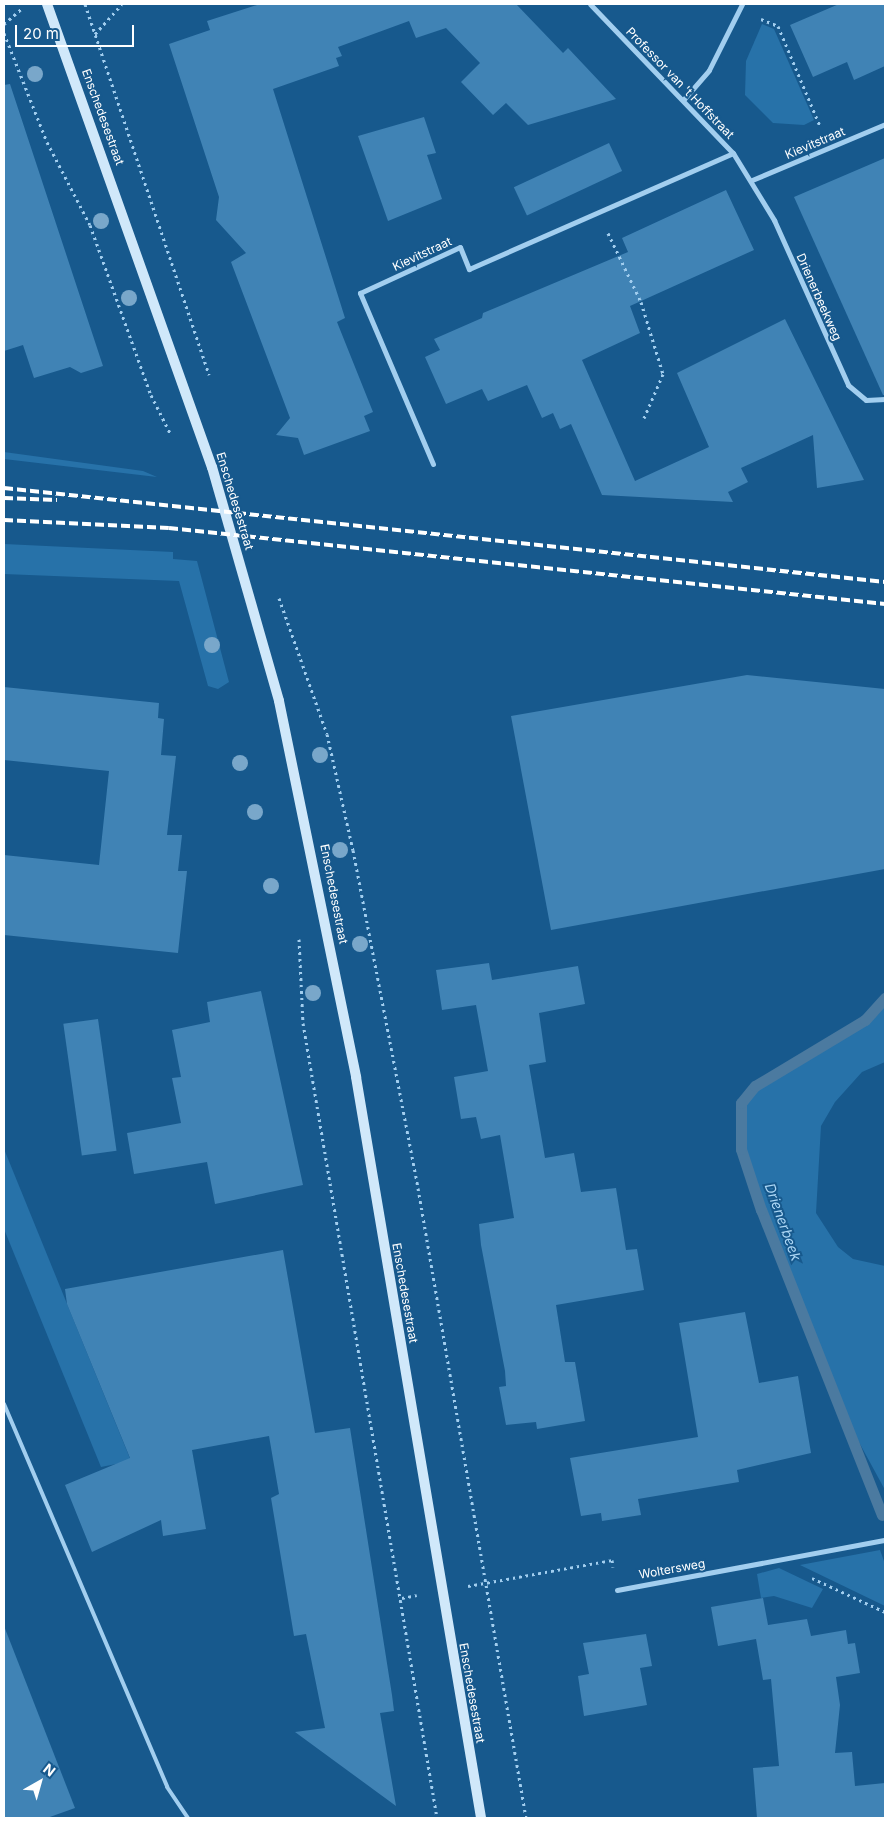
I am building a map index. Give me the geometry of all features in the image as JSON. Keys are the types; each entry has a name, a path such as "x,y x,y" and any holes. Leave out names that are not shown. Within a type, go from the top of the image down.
{"main road":[{"name":"Enschedesestraat","path":"47,4 212,467 279,700 354,1068 481,1818"}],"street":[{"name":"Professor van 't Hoffstraat","path":"590,4 684,99 733,153 752,180"},
{"path":"684,99 709,70 742,4"},
{"name":"Kievitstraat","path":"752,180 885,124"},
{"name":"Kievitstraat","path":"433,464 360,293 460,247 469,269 733,153"},
{"name":"Drienerbeekweg","path":"752,180 848,385 866,400 885,399"},
{"name":"Woltersweg","path":"617,1590 885,1540"}],"lane":[{"path":"4,1404 167,1787 188,1818"}],"path":[{"path":"4,24 27,4"},
{"path":"95,34 122,4"},
{"path":"739,11 778,26 830,148"},
{"path":"4,33 47,142 90,226 150,395 173,438"},
{"path":"598,212 640,302 663,374 644,418"},
{"path":"298,931 303,1023 437,1818"},
{"path":"486,1582 612,1560 617,1590"},
{"path":"776,1560 885,1612"}],"shaded area":[{"path":"762,24 774,29 814,120 804,125 773,123 745,95 746,61"},
{"path":"4,452 143,471 157,477 4,459"},
{"path":"4,544 173,552 173,559 197,561 229,682 218,689 208,686 179,581 4,574"},
{"path":"885,998 885,1062 862,1072 835,1102 821,1126 816,1213 838,1247 853,1259 885,1266 885,1490 829,1387 762,1210 741,1149 741,1103 755,1086 865,1020"},
{"path":"4,1149 131,1461 101,1467 4,1229"},
{"path":"880,1550 885,1564 885,1606 800,1565"},
{"path":"779,1568 823,1589 812,1608 774,1596 761,1598 757,1574"}],"building":[{"path":"260,4 516,4 563,53 568,48 616,99 528,125 506,103 493,115 461,82 480,63 446,28 416,38 409,21 338,47 342,56 336,58 339,66 273,89 345,318 337,322 373,412 364,416 370,431 304,455 298,438 276,435 290,418 231,262 246,253 216,220 219,197 169,44 210,30 207,21"},
{"path":"839,4 885,4 885,66 854,80 847,62 813,77 790,25"},
{"path":"10,84 103,366 81,373 70,367 34,378 23,345 4,351 4,85"},
{"path":"424,117 436,153 427,155 442,199 388,221 358,136"},
{"path":"609,143 622,171 527,215 514,187"},
{"path":"885,158 885,395 883,395 794,197"},
{"path":"726,190 754,250 630,306 640,333 582,360 635,481 709,447 677,373 785,319 864,480 817,488 813,435 741,468 748,482 728,492 733,502 602,495 571,424 560,429 553,413 542,418 527,385 488,401 482,389 446,404 425,357 440,350 434,339 482,318 483,313 628,252 622,238"},
{"path":"747,675 885,689 885,869 551,930 511,716"},
{"path":"4,687 159,703 158,718 164,719 161,755 176,756 167,835 182,835 178,871 187,871 178,953 4,935 4,855 99,865 109,771 4,760"},
{"path":"489,963 492,980 578,966 585,1004 539,1013 546,1062 529,1065 545,1158 574,1153 581,1192 616,1188 626,1250 637,1249 644,1290 556,1305 565,1362 575,1362 585,1421 537,1429 536,1422 506,1425 499,1387 506,1386 505,1371 481,1245 479,1224 514,1218 500,1135 481,1139 476,1117 461,1119 454,1077 488,1071 476,1005 442,1010 436,970"},
{"path":"261,991 303,1185 215,1204 207,1162 134,1174 127,1133 181,1123 172,1078 181,1077 172,1030 210,1022 207,1002"},
{"path":"98,1019 117,1151 82,1156 63,1024"},
{"path":"283,1250 315,1433 350,1428 394,1711 380,1713 396,1806 295,1732 325,1728 306,1634 294,1636 271,1498 279,1494 269,1436 192,1450 206,1529 163,1536 161,1520 92,1552 65,1485 130,1458 67,1304 65,1289"},
{"path":"745,1312 759,1383 798,1376 811,1453 737,1470 739,1482 638,1499 641,1515 602,1521 601,1513 581,1516 570,1458 698,1437 679,1323"},
{"path":"763,1598 768,1625 807,1619 811,1636 846,1630 848,1644 855,1643 860,1673 836,1677 840,1705 835,1753 852,1752 855,1786 885,1783 885,1818 757,1818 753,1768 779,1766 771,1679 763,1680 756,1639 718,1646 711,1607"},
{"path":"4,1626 75,1808 47,1818 4,1818"},
{"path":"646,1634 652,1666 640,1668 647,1705 584,1716 578,1676 589,1674 583,1643"}],"waterway":[{"name":"Drienerbeek","path":"882,1515 761,1210 741,1149 741,1103 755,1086 865,1020 885,998"}],"railway":[{"path":"4,488 885,582"},
{"path":"4,498 57,500"},
{"path":"4,520 169,528 885,604"}]}
